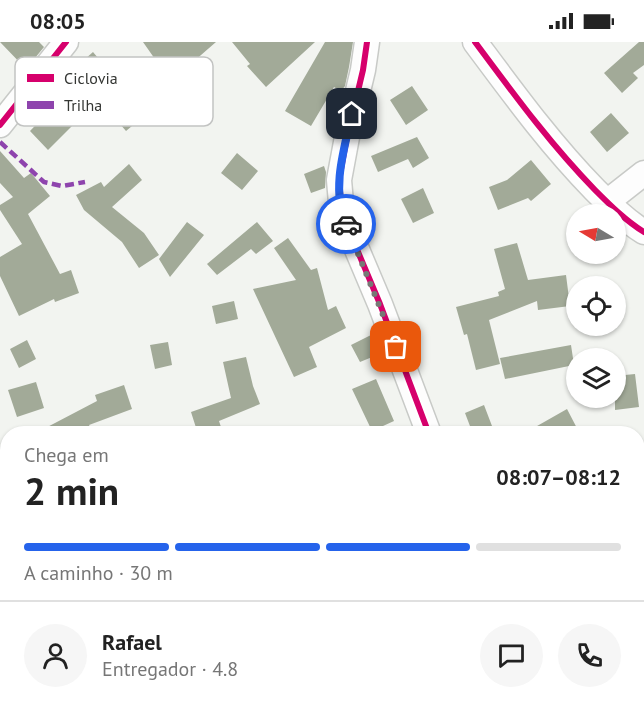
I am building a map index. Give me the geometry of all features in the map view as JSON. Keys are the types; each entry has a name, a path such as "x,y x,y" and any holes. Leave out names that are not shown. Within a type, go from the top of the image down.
{"street":[{"path":"54,57 66,42"},
{"path":"368,42 339,180 342,214 380,304 426,426"},
{"path":"475,42 541,132 607,202 644,232"},
{"path":"0,125 15,106"},
{"path":"607,202 644,173"}],"building":[{"path":"0,42 39,42 44,47 36,57 15,58"},
{"path":"143,42 216,42 199,57 154,57"},
{"path":"232,42 315,42 266,87 247,66 250,64"},
{"path":"325,42 353,42 345,86 341,91 334,87 311,126 285,111"},
{"path":"639,42 644,42 644,65 633,73 638,78 622,93 604,73"},
{"path":"93,52 97,57 87,57"},
{"path":"412,86 428,110 406,125 390,100"},
{"path":"611,113 629,133 607,152 590,132"},
{"path":"35,126 72,126 48,150 30,131"},
{"path":"122,126 132,126 126,131"},
{"path":"417,137 429,158 413,168 408,159 378,172 371,156"},
{"path":"0,151 24,178 31,173 50,196 28,214 60,274 71,270 79,293 55,302 54,299 19,316 0,276 0,257 22,244 0,210 0,205 13,197 0,183"},
{"path":"237,153 258,171 242,190 221,173"},
{"path":"531,160 551,184 531,201 528,198 498,210 489,187 507,180"},
{"path":"129,164 142,180 112,207 144,233 159,255 139,268 122,242 84,210 76,195 101,182 104,187"},
{"path":"324,166 325,188 311,193 304,174"},
{"path":"423,188 434,213 413,223 401,199"},
{"path":"187,222 204,235 170,277 159,259"},
{"path":"257,222 273,241 256,254 251,249 217,275 207,264"},
{"path":"288,238 311,270 317,268 328,310 336,306 346,328 309,347 317,367 294,377 253,289 296,280 274,248"},
{"path":"517,243 528,280 566,275 566,306 538,310 537,301 489,320 500,364 476,370 467,334 464,335 456,307 499,296 498,292 505,289 494,249"},
{"path":"234,301 238,319 216,324 212,306"},
{"path":"373,334 382,353 360,362 351,345"},
{"path":"27,340 36,359 19,368 10,349"},
{"path":"168,342 172,365 155,369 150,345"},
{"path":"571,345 571,348 566,348 566,367 505,379 500,358"},
{"path":"246,357 260,404 219,421 221,426 195,426 191,412 231,398 223,362"},
{"path":"635,374 639,407 615,410 615,408 626,408 626,375"},
{"path":"376,379 394,421 383,426 370,426 352,389"},
{"path":"36,382 44,408 17,417 8,390"},
{"path":"124,385 132,409 90,426 49,426 97,401 95,395"},
{"path":"484,405 492,426 470,426 465,413"},
{"path":"567,409 576,426 537,426"}],"marked path":[{"path":"0,142 44,182 62,186 85,182"}],"cycle path":[{"path":"54,57 66,42"},
{"path":"367,42 339,180 342,214 380,304 426,426"},
{"path":"475,42 532,118 578,173 618,212 644,232"},
{"path":"0,125 15,106"}],"way so far":[{"path":"346,224 396,347"}],"route":[{"path":"346,224 342,214 339,180 352,114"}]}
